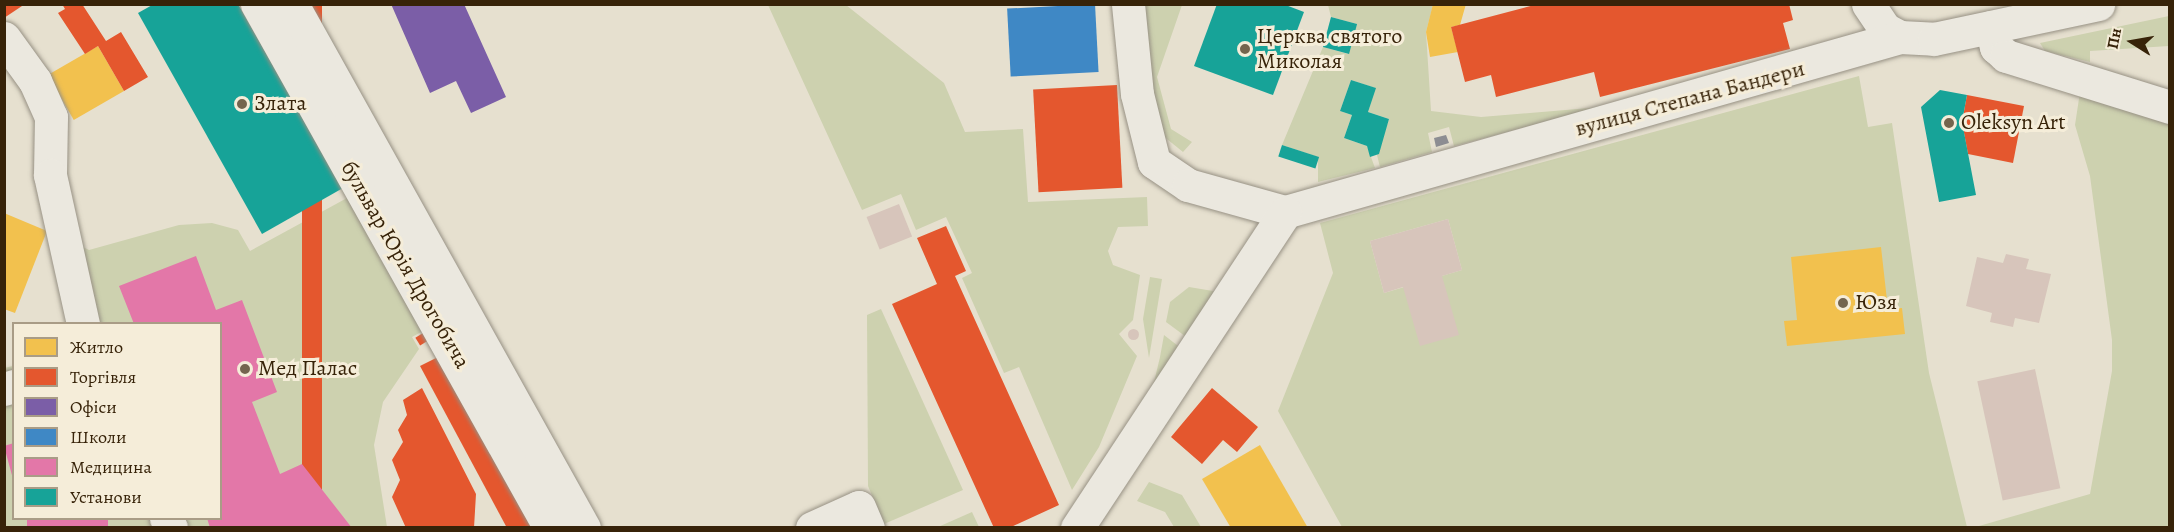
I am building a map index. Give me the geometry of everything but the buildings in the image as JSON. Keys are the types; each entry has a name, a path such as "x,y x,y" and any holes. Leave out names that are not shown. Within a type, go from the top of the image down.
{"street":[{"name":"бульвар Юрія Дрогобича","path":"257,4 550,528"},
{"name":"бульвар Юрія Дрогобича","path":"292,4 584,528"},
{"path":"1077,528 1284,212 1188,185 1154,162 1137,94 1128,4"},
{"path":"1868,4 1885,29 1900,37"},
{"name":"вулиця Степана Бандери","path":"1284,212 1900,37 1934,39 2098,4"},
{"path":"1991,27 1996,48 2006,57"},
{"path":"4,38 34,81 51,117 50,175 83,322"},
{"path":"1934,39 2006,57 2169,107"},
{"path":"812,528 859,507 868,528"}],"green space":[{"path":"768,5 846,5 944,83 965,132 1023,129 1028,202 1147,197 1148,226 1118,227 1108,251 1113,265 1140,275 1133,320 1119,334 1137,356 1099,447 1072,490 1019,367 1004,373 962,278 972,273 946,217 916,230 901,194 862,210"},
{"path":"1143,5 1182,5 1157,77 1171,129 1192,142 1183,152 1162,135 1155,114"},
{"path":"1328,5 1433,5 1426,32 1431,111 1481,117 1601,107 1454,146 1449,127 1428,133 1432,152 1380,167 1377,155 1389,119 1368,112 1375,88 1351,80 1340,111 1352,115 1344,138 1367,146 1375,168 1318,182 1318,157 1282,145 1323,47 1348,54 1357,24 1331,17"},
{"path":"2169,16 2169,46 2090,51 2090,62 2045,51 2040,43"},
{"path":"1859,76 1868,127 1892,123 1929,373 1967,527 1342,527 1278,411 1333,273 1320,223","holes":["1448,219 1462,270 1384,293 1370,241"]},
{"path":"2080,92 2169,124 2169,527 1972,528 2090,494 2112,371 2112,340 2090,176 2075,125"},
{"path":"358,192 423,331 412,337 419,349 383,402 374,445 387,527 5,527 4,368 12,366 12,520 222,520 222,322 66,322 74,311 79,245 89,250 179,225 212,223 238,230 250,251"},
{"path":"1150,277 1162,279 1149,358 1143,319"},
{"path":"1189,287 1219,292 1189,339 1166,322 1170,302"},
{"path":"881,309 963,490 884,524 868,486 867,315"},
{"path":"1164,335 1182,349 1151,395 1160,357"},
{"path":"1149,482 1182,495 1201,527 1174,527 1165,512 1137,501"},
{"path":"972,512 979,527 938,527"}],"place":[{"name":"Церква святого Миколая","path":"1245,49"},
{"name":"Злата","path":"242,104"},
{"name":"Oleksyn Art","path":"1949,123"},
{"name":"Юзя","path":"1843,303"},
{"name":"Мед Палас","path":"245,369"}]}
